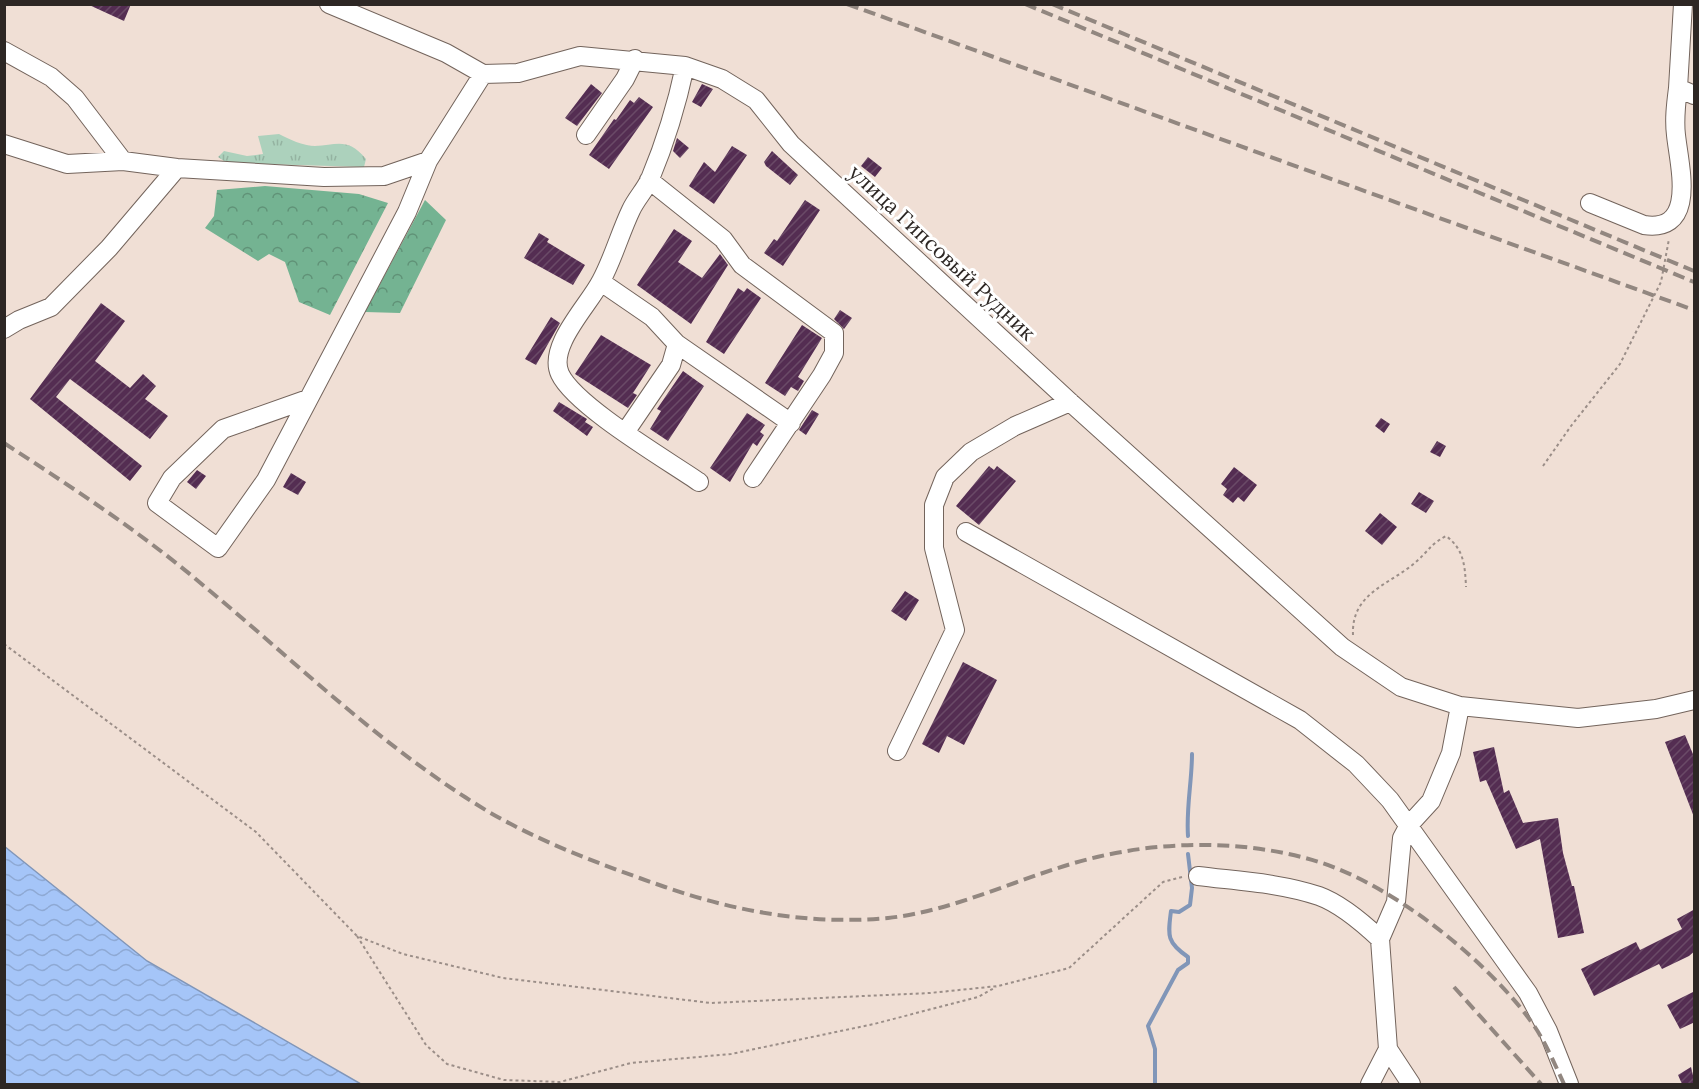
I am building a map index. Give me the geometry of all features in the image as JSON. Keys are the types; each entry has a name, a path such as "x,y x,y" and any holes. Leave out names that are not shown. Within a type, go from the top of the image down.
{"street":[{"name":"улица Гипсовый Рудник","path":"329,4 446,53 483,74 518,74 580,56 635,59 685,66 722,79 756,100 791,144 1070,402 1334,639 1401,687 1460,706 1578,718 1656,709 1695,700"},
{"path":"1590,203 1644,225 1661,225 1669,222 1675,214 1683,189 1676,134 1686,91 1683,4"},
{"path":"4,51 51,77 75,98 123,161"},
{"path":"586,135 625,79 635,59"},
{"path":"685,66 678,97 649,180 632,208 601,282 566,335 558,354 559,371 568,387 699,482"},
{"path":"308,399 223,429 172,478 157,503 218,548 266,480 406,212 428,160 483,74"},
{"path":"4,144 67,165 123,161 177,168 324,177 384,176 428,160"},
{"path":"4,329 51,307 109,248 177,168"},
{"path":"649,180 723,239 742,265 834,333 834,353 791,423 753,478"},
{"path":"601,282 652,318 677,344 791,423"},
{"path":"626,431 671,365 677,344"},
{"path":"897,752 955,630 934,548 934,505 945,477 971,452 1015,426 1070,402"},
{"path":"966,532 1320,733 1374,782 1409,825 1528,993 1548,1031 1569,1084"},
{"path":"1411,1084 1388,1049 1380,939 1396,902 1400,886 1400,851 1409,825 1431,801 1451,753 1460,706"},
{"path":"1198,876 1281,887 1320,897 1356,918 1380,939"},
{"path":"1370,1084 1388,1049"}],"path":[{"path":"1543,466 1570,426 1623,358 1661,282 1667,259 1669,222"},
{"path":"1355,656 1353,632 1358,607 1384,582 1418,560 1428,546 1446,536 1456,543 1465,564 1466,587"},
{"path":"4,644 256,832 357,936 426,1045 447,1064 504,1080 560,1082 631,1063 731,1054 874,1024 978,997 998,986"},
{"path":"357,936 403,954 503,978 711,1002 930,993 998,986 1069,968 1163,882 1198,876"}],"green space":[{"path":"279,134 310,146 348,145 360,152 366,159 364,167 227,163 218,157 224,151 247,156 263,154 258,136"},
{"path":"265,186 359,194 388,203 330,315 299,302 285,262 269,254 258,261 205,228 214,216 217,190"},
{"path":"425,200 446,220 400,313 365,312"}],"water":[{"path":"4,846 147,961 361,1084 5,1084"}],"building":[{"path":"87,4 131,4 124,21"},
{"path":"591,84 602,93 577,126 565,118"},
{"path":"702,84 713,89 701,107 692,102"},
{"path":"639,97 653,107 609,169 589,155 630,100 634,103"},
{"path":"677,138 689,148 680,158 673,151"},
{"path":"732,146 747,155 714,204 689,186 704,162 715,172"},
{"path":"772,151 798,175 790,185 766,166 764,162"},
{"path":"868,157 882,168 875,177 861,166"},
{"path":"805,200 820,210 783,266 764,253 774,239 777,241"},
{"path":"674,229 692,241 678,262 702,278 720,254 728,265 691,324 637,285"},
{"path":"539,233 549,239 547,242 585,265 573,285 524,258"},
{"path":"738,288 744,292 747,288 761,298 724,354 706,342"},
{"path":"101,303 125,321 95,361 130,388 143,374 156,386 145,399 168,416 150,439 70,379 56,397 142,466 130,481 30,399"},
{"path":"840,310 852,318 844,329 834,319"},
{"path":"551,317 560,323 536,365 525,359"},
{"path":"802,325 822,338 798,377 804,381 798,391 791,387 785,396 765,383"},
{"path":"601,335 651,365 633,393 637,395 628,408 575,374"},
{"path":"683,371 704,386 668,441 650,429 661,411 657,409"},
{"path":"559,402 587,419 585,422 593,427 587,436 553,411"},
{"path":"812,410 819,414 806,435 799,430"},
{"path":"747,413 765,425 760,432 764,435 757,446 753,443 730,482 710,468"},
{"path":"1381,418 1390,424 1384,433 1375,426"},
{"path":"1437,441 1446,446 1440,457 1430,452"},
{"path":"989,466 994,470 997,466 1016,481 979,525 956,506"},
{"path":"1234,467 1257,485 1244,502 1238,497 1233,503 1223,495 1227,489 1221,484"},
{"path":"197,470 206,476 196,489 187,482"},
{"path":"291,473 306,482 298,495 283,487"},
{"path":"1419,492 1434,501 1426,513 1411,504"},
{"path":"1380,513 1397,527 1382,545 1365,531"},
{"path":"905,591 919,600 906,621 891,611"},
{"path":"963,662 997,680 964,745 947,736 939,753 922,744"},
{"path":"1685,735 1695,759 1694,817 1665,742"},
{"path":"1494,747 1504,793 1509,790 1523,823 1558,818 1563,853 1572,886 1574,886 1584,933 1558,938 1540,839 1516,849 1486,780 1480,782 1473,752"},
{"path":"1695,909 1695,951 1662,969 1659,964 1594,996 1581,969 1636,942 1640,950 1682,929 1677,919"},
{"path":"1695,991 1695,1022 1680,1029 1667,1005"},
{"path":"1691,1067 1695,1084 1682,1084 1678,1075"}],"waterway":[{"path":"1188,836 1192,754"},
{"path":"1155,1084 1155,1049 1148,1026 1178,970 1188,963 1188,957 1172,942 1169,932 1171,911 1179,912 1190,905 1192,888 1188,854"}],"railway":[{"path":"847,4 1694,310"},
{"path":"1025,4 1694,282"},
{"path":"1052,4 1694,271"},
{"path":"4,443 132,529 204,586 342,705 451,788 510,824 575,854 665,887 719,903 775,915 831,920 888,918 940,908 1045,872 1124,851 1181,845 1210,845 1295,855 1350,874 1379,889 1408,907 1464,950 1489,973 1530,1020 1545,1044 1564,1084"},
{"path":"1454,987 1541,1084"}]}
